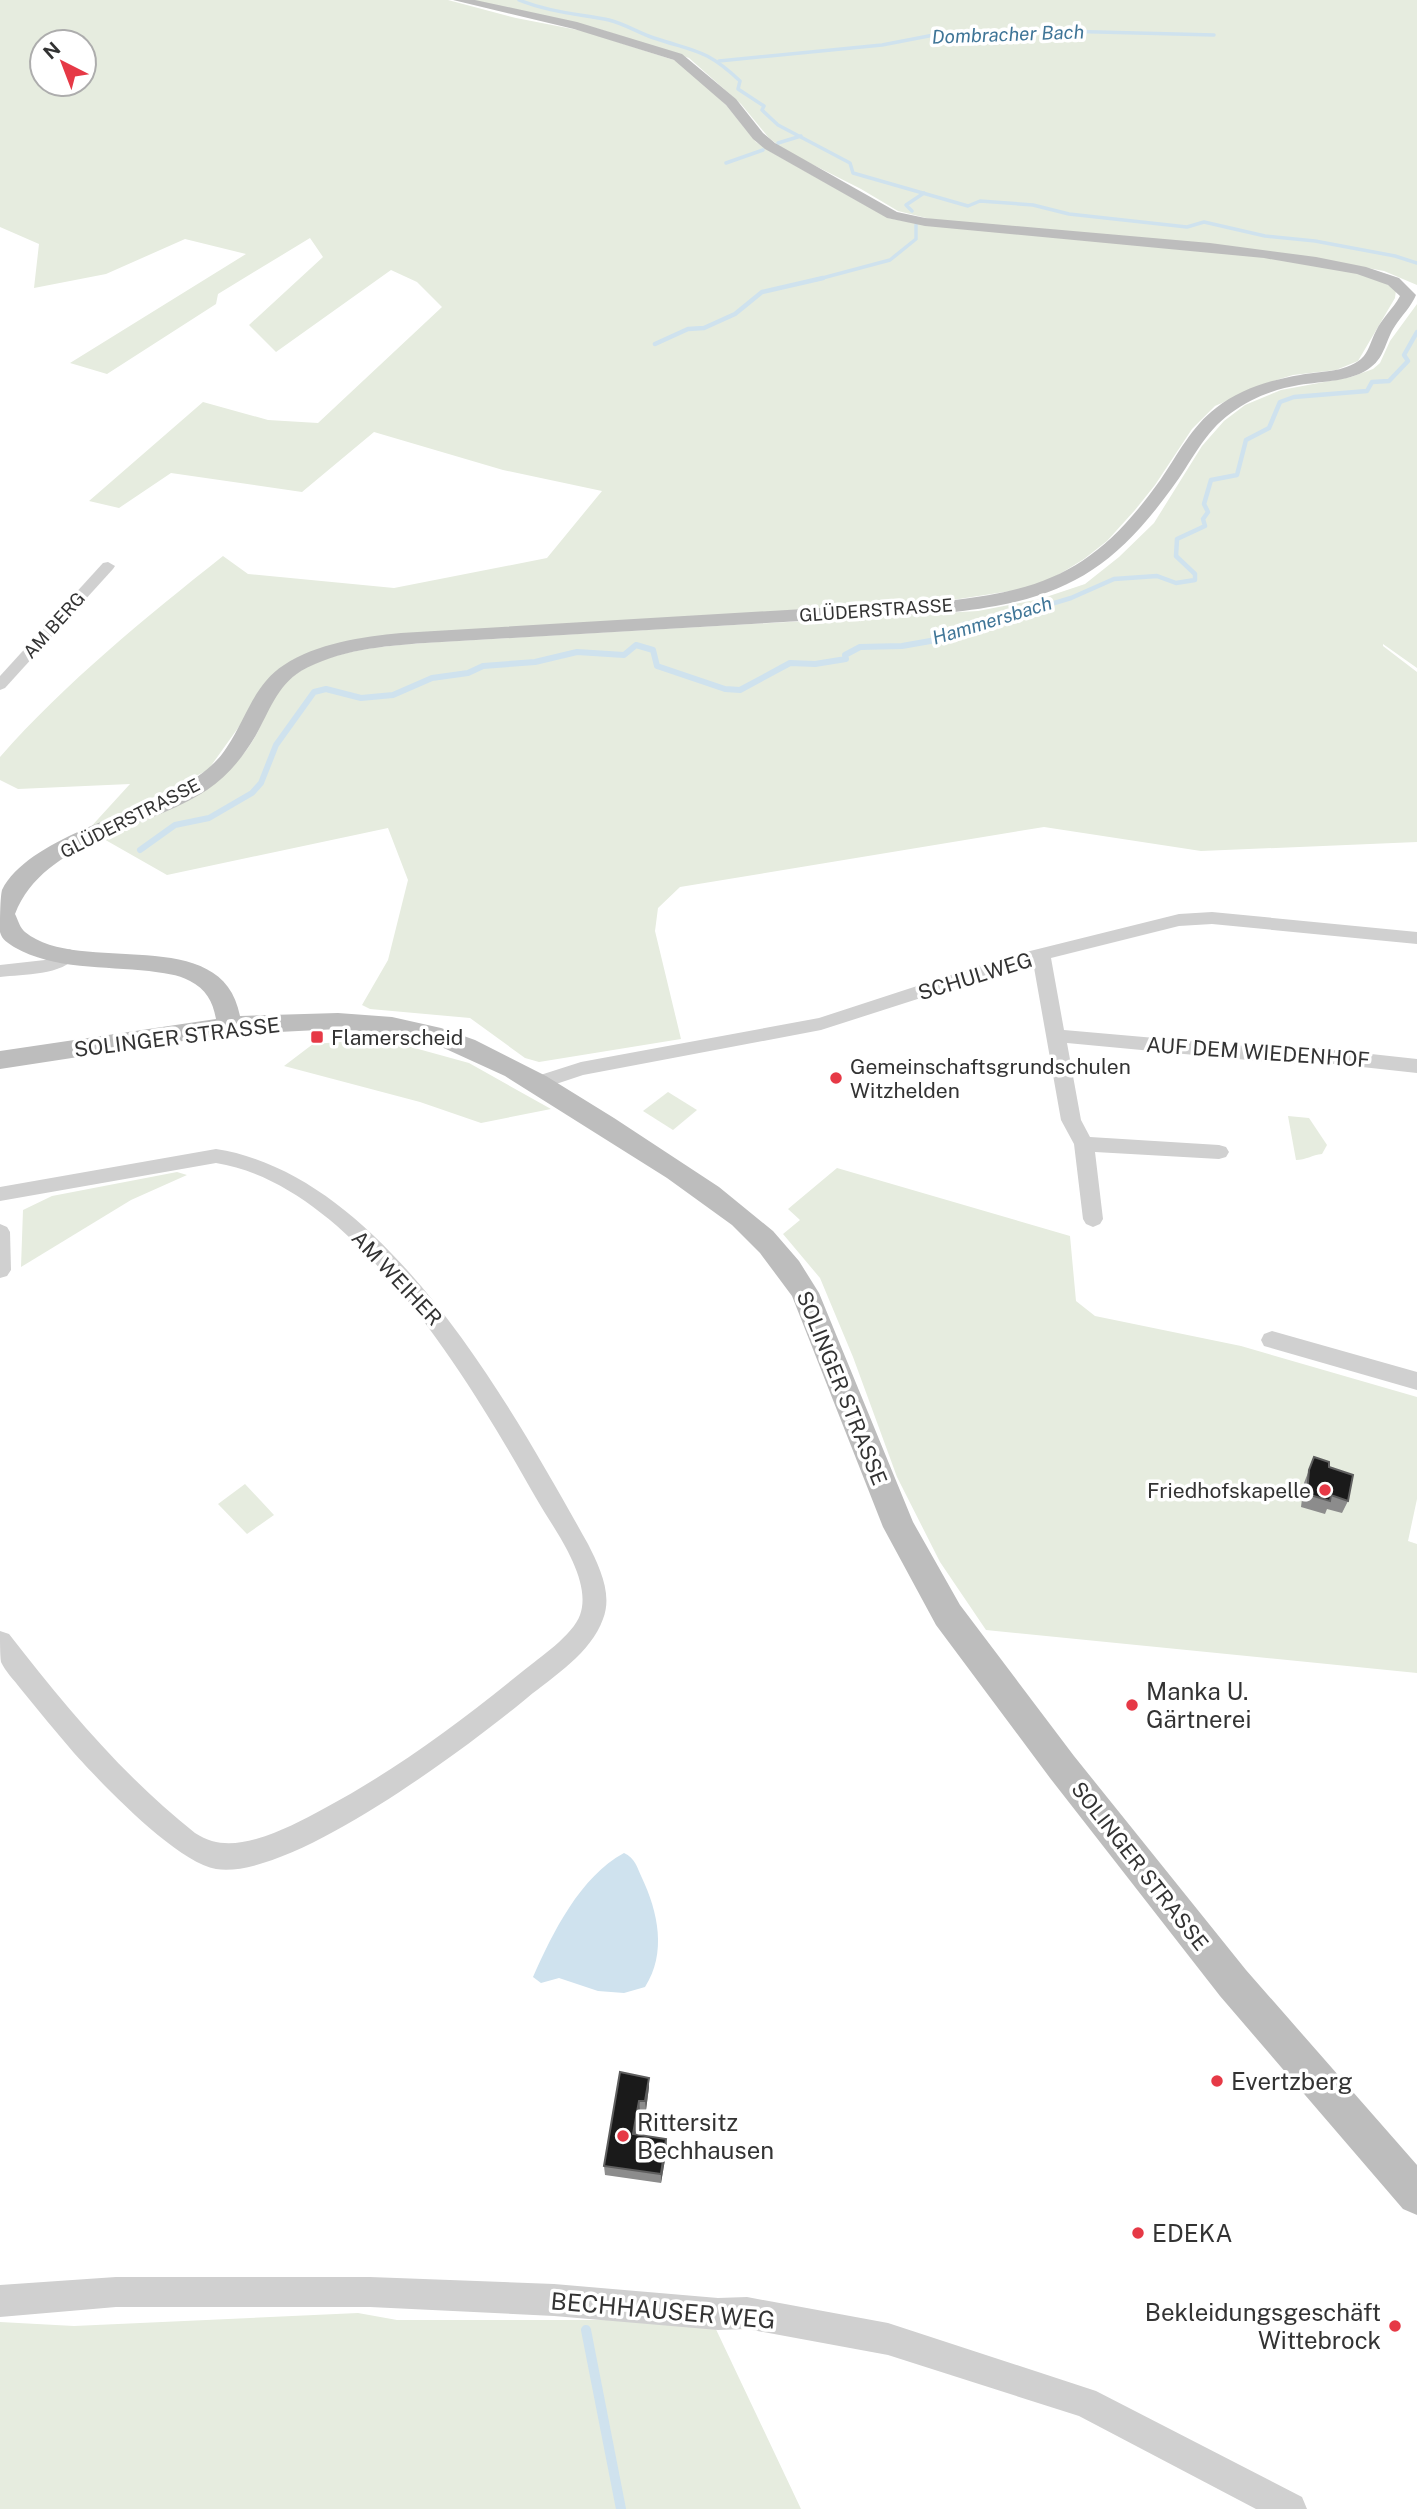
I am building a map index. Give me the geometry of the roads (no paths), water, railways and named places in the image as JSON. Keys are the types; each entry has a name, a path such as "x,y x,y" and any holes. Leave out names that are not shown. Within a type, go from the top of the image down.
{"main road":[{"name":"GLÜDERSTRASSE","path":"229,1026 227,1008 218,989 205,978 176,969 69,955 27,946 9,933 3,914 12,890 23,878 49,859 185,794 214,775 235,752 271,685 299,664 344,648 392,640 737,621 939,606 1010,597 1048,587 1079,572 1129,528 1154,501 1200,432 1217,415 1239,400 1266,388 1364,365 1407,299 1408,292 1403,285 1385,278 1345,267 1249,251 925,222 896,216 770,146 758,136 731,102 678,57 602,33 459,0"},
{"name":"SOLINGER STRASSE","path":"0,1060 229,1026 323,1022 384,1025 414,1030 480,1053 538,1083 694,1183 756,1231 785,1263 805,1293 898,1527 948,1615 1079,1788 1233,1983 1417,2195"}],"street":[{"name":"AM BERG","path":"0,685 108,566"},
{"name":"SCHULWEG","path":"538,1083 580,1069 821,1024 933,989 1006,962 1179,920 1212,918 1417,938"},
{"path":"0,971 49,965 69,955"},
{"path":"1041,955 1071,1120 1084,1144 1093,1219"},
{"name":"AUF DEM WIEDENHOF","path":"1057,1036 1291,1057 1307,1054 1417,1066"},
{"path":"0,1060 0,1069"},
{"path":"1084,1144 1219,1152"},
{"name":"AM WEIHER","path":"0,1194 216,1156 241,1158 268,1167 316,1198 388,1262 444,1329 491,1398 584,1561 595,1591 593,1618 564,1652 494,1711 421,1763 339,1814 280,1844 237,1856 209,1855 176,1833 99,1763 0,1642"},
{"path":"0,1232 0,1270"},
{"path":"1272,1340 1417,1381"},
{"name":"BECHHAUSER WEG","path":"0,2301 116,2292 370,2292 554,2300 747,2314 888,2339 1085,2402 1290,2509"}],"water":[{"path":"624,1853 631,1857 637,1867 656,1918 656,1960 645,1987 624,1993 598,1991 559,1978 541,1983 533,1977 569,1907 594,1876"}],"waterway":[{"name":"Hammersbach","path":"519,0 552,10 609,20 709,57 740,81 738,89 764,106 762,110 778,125 800,136"},
{"name":"Dombracher Bach","path":"719,61 882,45 939,34 1060,31 1214,35"},
{"path":"778,143 800,136"},
{"name":"Hammersbach","path":"800,136 850,163 853,173 924,193"},
{"path":"726,163 763,150"},
{"path":"912,211 906,205 924,193"},
{"name":"Hammersbach","path":"924,193 968,206 980,201 1033,205 1069,214 1187,227 1204,222 1265,236 1315,241 1395,256 1417,263"},
{"path":"819,279 890,260 916,239 916,225"},
{"path":"655,344 688,329 704,328 735,314 762,292 819,279"},
{"path":"815,280 819,279"},
{"name":"Hammersbach","path":"936,640 964,624 1028,611 1071,598 1114,579 1157,576 1176,583 1195,580 1195,574 1176,556 1177,539 1205,526 1203,519 1208,512 1204,504 1211,480 1237,475 1246,440 1269,428 1280,402 1294,397 1367,391 1372,382 1389,381 1408,361 1404,355 1417,332"},
{"name":"Hammersbach","path":"140,850 175,825 209,818 252,793 261,783 276,745 314,692 326,689 361,698 393,695 432,678 468,673 483,666 535,662 577,652 624,655 636,645 653,650 657,666 725,689 740,690 790,663 815,664 846,659 845,655 860,647 902,646 936,640"},
{"name":"Hammersbach","path":"926,642 936,640"},
{"path":"586,2330 621,2509"}],"place":[{"name":"Flamerscheid","path":"317,1037"},
{"name":"Gemeinschaftsgrundschulen Witzhelden","path":"836,1078"},
{"name":"Friedhofskapelle","path":"1325,1490"},
{"name":"Manka U. Gärtnerei","path":"1132,1705"},
{"name":"Evertzberg","path":"1217,2081"},
{"name":"Rittersitz Bechhausen","path":"623,2136"},
{"name":"EDEKA","path":"1138,2233"},
{"name":"Bekleidungsgeschäft Wittebrock","path":"1395,2326"}]}
